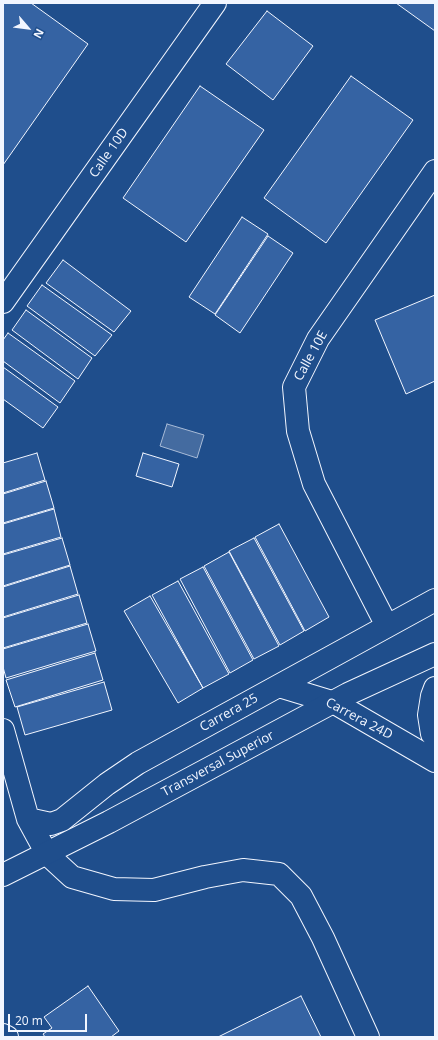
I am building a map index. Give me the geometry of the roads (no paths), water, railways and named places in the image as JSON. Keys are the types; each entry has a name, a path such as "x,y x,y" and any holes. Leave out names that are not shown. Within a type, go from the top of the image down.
{"street":[{"name":"Calle 10D","path":"3,302 215,3"},
{"name":"Calle 10E","path":"387,626 314,484 298,431 294,387 318,339 435,171"},
{"name":"Carrera 25","path":"28,819 50,824 62,820 107,784 138,762 435,600"},
{"name":"Transversal Superior","path":"3,876 348,694 435,654"},
{"name":"Carrera 24D","path":"279,686 335,702 435,761"},
{"path":"435,688 429,715 432,734 435,737"},
{"path":"3,730 28,819 47,854 72,877 114,889 154,890 205,877 243,870 279,874 301,896 323,938 368,1037"},
{"path":"3,1035 8,1037"}],"water":[{"path":"167,424 204,435 197,458 160,446"}]}
